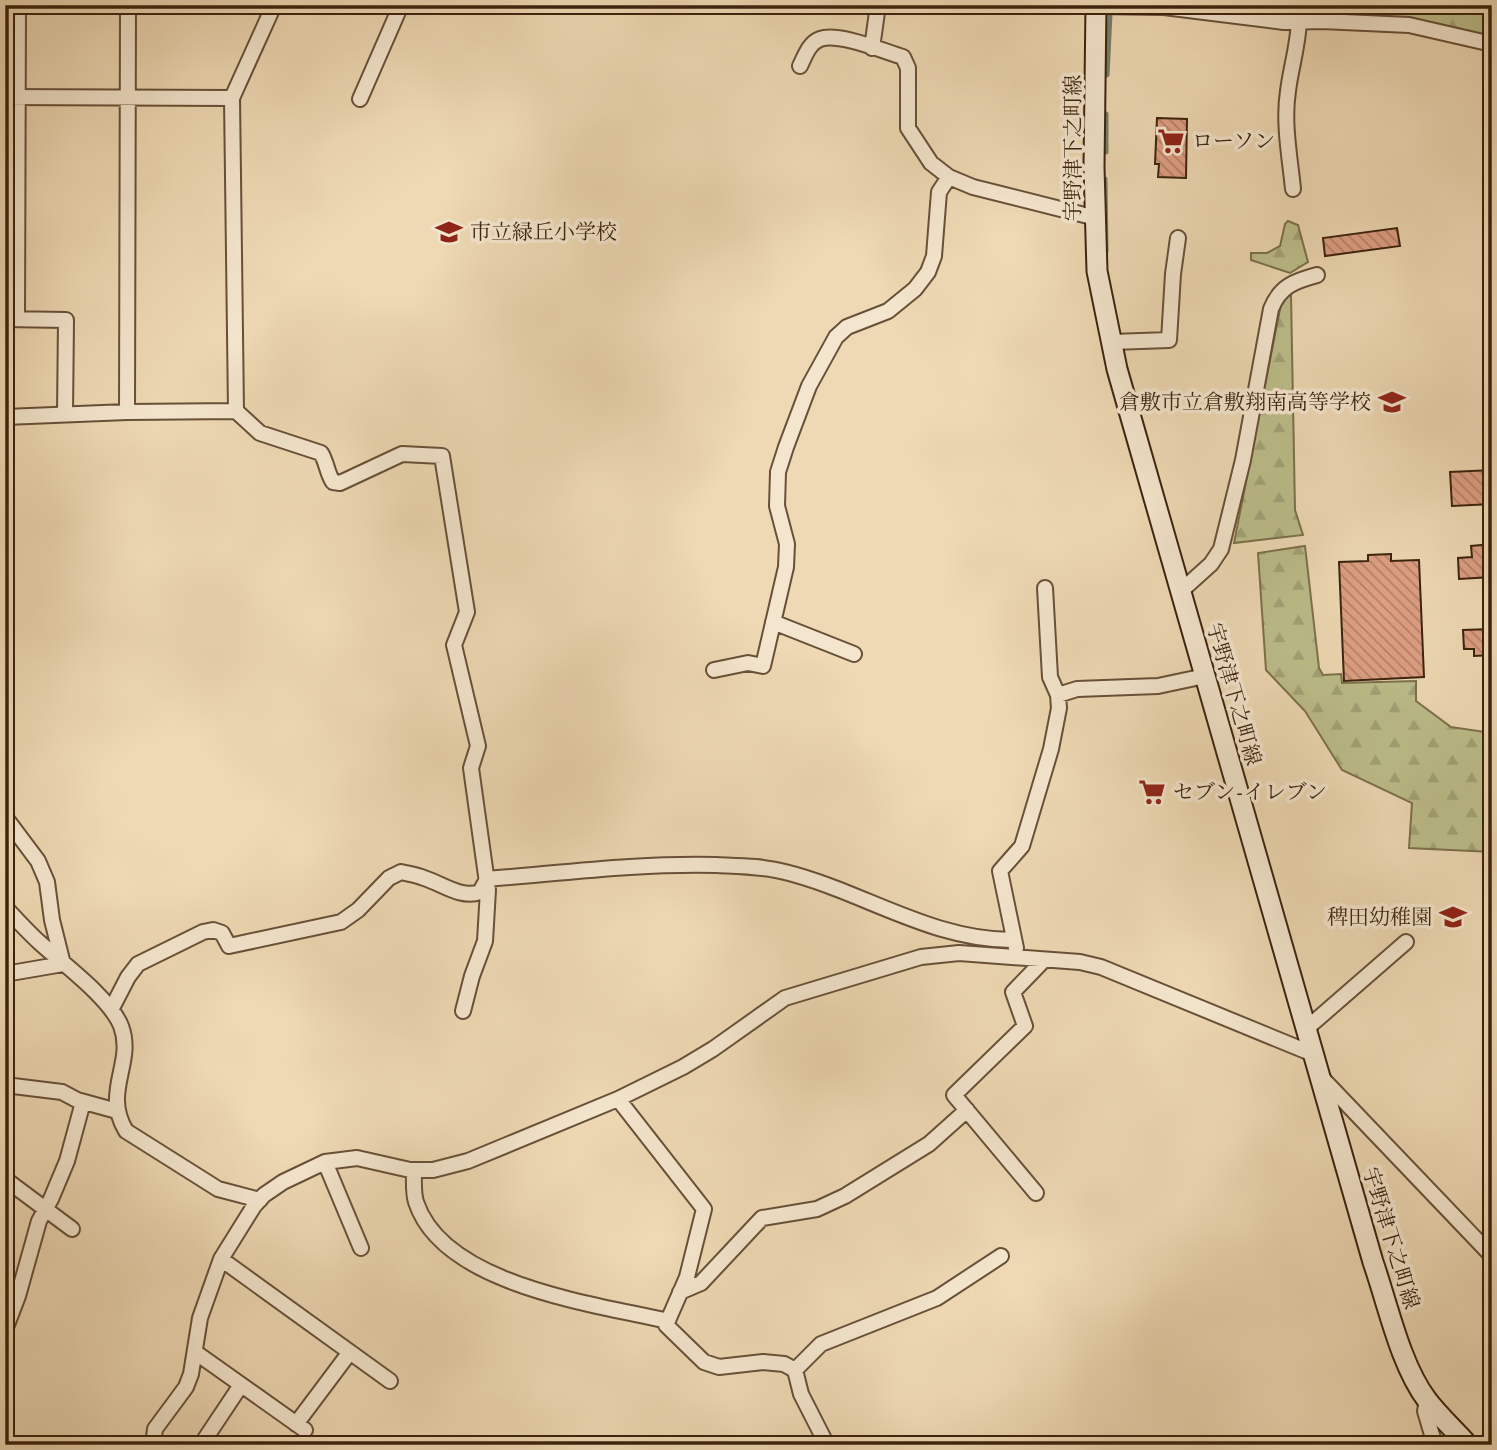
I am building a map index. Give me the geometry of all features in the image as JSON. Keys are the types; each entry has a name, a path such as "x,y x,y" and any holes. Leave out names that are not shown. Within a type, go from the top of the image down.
{"main road":[{"name":"宇野津下之町線","path":"1096,6 1097,271 1117,369 1373,1262 1406,1360 1427,1400 1468,1445"}],"street":[{"path":"18,5 12,97 11,319 66,320 65,414"},
{"path":"127,412 128,5"},
{"path":"236,411 232,98 274,5"},
{"path":"360,99 401,5"},
{"path":"872,48 878,5"},
{"path":"1096,6 1257,11 1284,22 1409,25 1492,44"},
{"path":"1293,189 1287,93 1298,46 1299,21"},
{"path":"800,66 811,45 821,38 845,39 903,57 908,68 908,128 931,163 949,177 973,187 1096,218"},
{"path":"12,97 232,98"},
{"path":"714,670 748,663 763,666 786,567 787,544 777,506 778,472 809,386 836,337 847,327 888,311 915,289 928,272 934,256 939,192 949,177"},
{"path":"1112,342 1169,340 1178,238"},
{"path":"1181,591 1210,564 1221,549 1231,515 1275,298 1290,283 1317,275"},
{"path":"5,417 236,411 260,433 321,453 333,482 340,483 402,454 442,456 467,612 454,645 478,746 471,768 487,879 485,941 463,1011"},
{"path":"1018,957 1000,871 1022,846 1051,749 1059,708 1058,695 1050,677 1045,589"},
{"path":"773,622 854,654"},
{"path":"1058,695 1077,689 1158,686 1205,676"},
{"path":"5,817 38,861 47,882 52,920 63,964"},
{"path":"487,879 673,864 742,866 783,871 931,926 993,940 1014,940"},
{"path":"112,1008 138,964 204,932 214,930 222,933 229,946 341,922 358,910 389,878 401,872 424,877 456,892 472,895 480,892 487,879"},
{"path":"5,907 112,1008 122,1028 124,1047 115,1100 126,1130 218,1189 260,1200"},
{"path":"1306,1030 1406,942"},
{"path":"168,1445 148,1444 155,1429 186,1387 191,1374 200,1318 221,1259 260,1200 283,1182 325,1162 357,1158 414,1170 433,1170 468,1161 618,1099 713,1049 785,998 921,957 959,953 1018,957 1101,967 1313,1054"},
{"path":"1036,1193 954,1095 1025,1026 1013,992 1044,960"},
{"path":"5,974 63,964"},
{"path":"1319,1074 1492,1256"},
{"path":"5,1085 62,1092 117,1111"},
{"path":"618,1099 704,1209 687,1277 666,1325 704,1362 719,1367 763,1362 784,1364 795,1370 800,1394 827,1445"},
{"path":"5,1330 18,1296 39,1220 67,1161 83,1101"},
{"path":"680,1292 701,1283 762,1219 817,1209 845,1196 929,1144 967,1110"},
{"path":"325,1162 361,1248"},
{"path":"414,1170 415,1201 426,1223 449,1247 480,1269 515,1284 668,1321"},
{"path":"5,1179 72,1229"},
{"path":"795,1370 821,1344 937,1298 1001,1256"},
{"path":"221,1259 390,1381"},
{"path":"195,1352 301,1427 349,1352"},
{"path":"201,1445 241,1385"},
{"path":"1427,1400 1424,1411 1435,1445"}],"green space":[{"path":"1331,5 1492,5 1492,37 1413,19 1356,14 1334,9"},
{"path":"1288,221 1298,225 1308,262 1290,273 1251,260 1251,253 1267,253 1280,246"},
{"path":"1291,295 1295,510 1303,535 1234,543 1282,299"},
{"path":"1305,546 1319,668 1323,675 1341,674 1342,683 1416,681 1416,701 1451,727 1492,733 1492,852 1409,848 1412,803 1342,770 1305,711 1266,670 1258,553"}],"building":[{"name":"ローソン","path":"1157,118 1187,119 1186,178 1158,177 1159,164 1155,164"},
{"path":"1397,228 1400,246 1325,256 1323,238"},
{"path":"1492,470 1492,504 1452,506 1450,472"},
{"path":"1492,544 1492,577 1459,579 1458,558 1472,557 1471,546"},
{"path":"1391,554 1391,561 1419,560 1424,677 1344,681 1339,562 1368,561 1368,555"},
{"path":"1492,629 1492,655 1474,656 1474,649 1464,649 1463,630"},
{"path":"1488,691 1492,691 1492,722 1489,722"}],"waterway":[{"path":"1107,75 1110,14"},
{"path":"1106,114 1106,152"},
{"path":"1105,179 1106,251"}],"place":[{"name":"ローソン","path":"1171,141"},
{"name":"市立緑丘小学校","path":"449,232"},
{"name":"倉敷市立倉敷翔南高等学校","path":"1392,402"},
{"name":"セブン-イレブン","path":"1152,792"},
{"name":"稗田幼稚園","path":"1453,917"}]}
